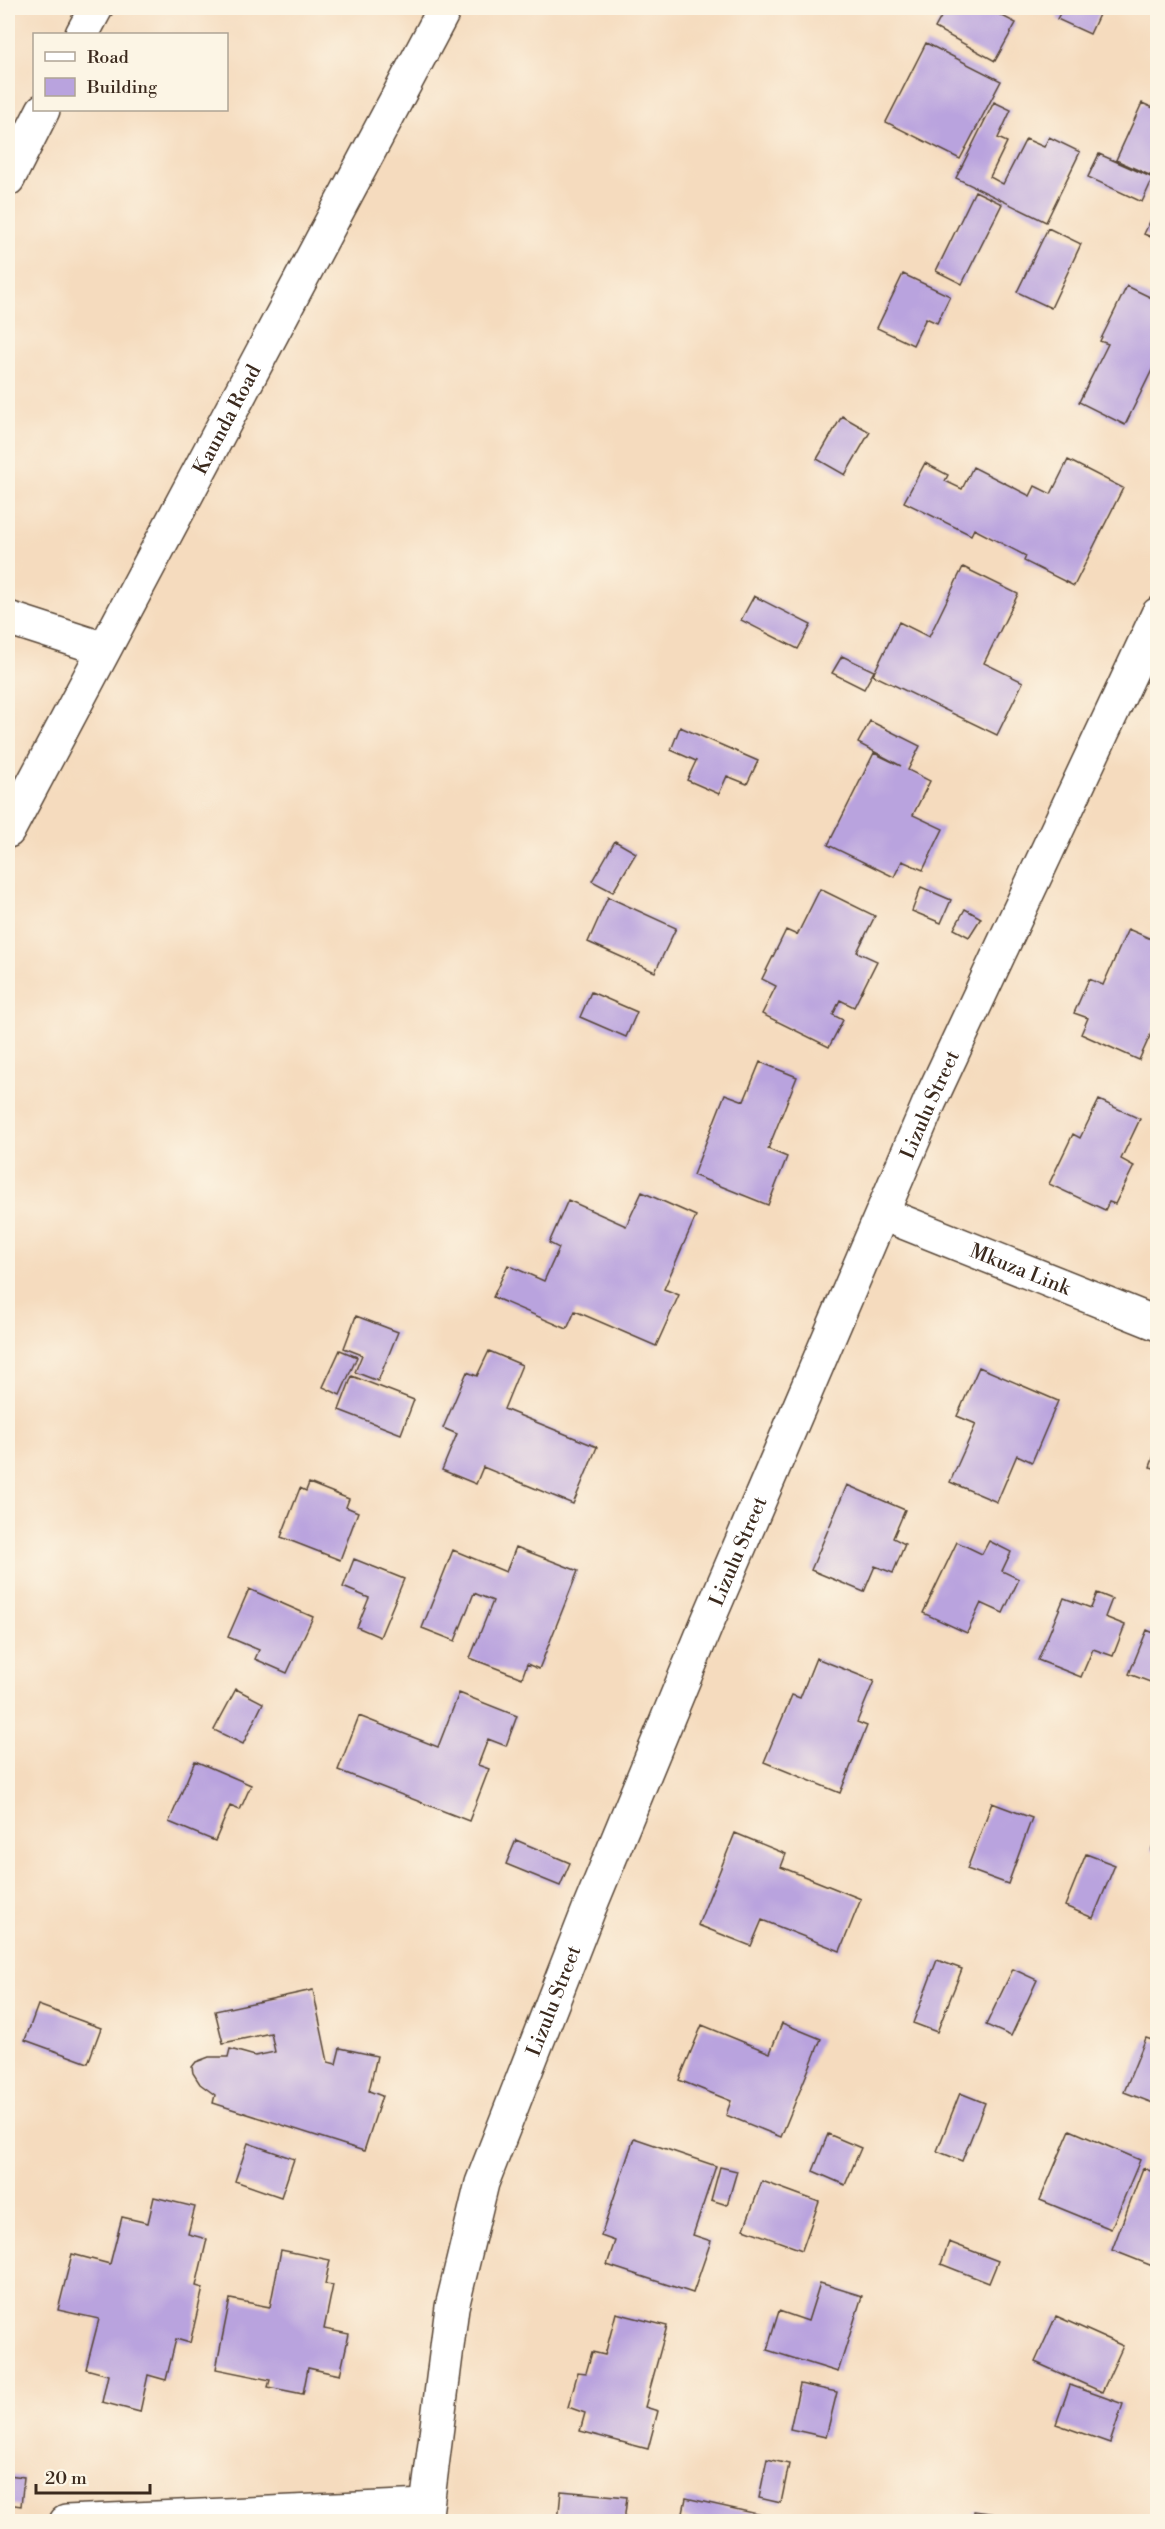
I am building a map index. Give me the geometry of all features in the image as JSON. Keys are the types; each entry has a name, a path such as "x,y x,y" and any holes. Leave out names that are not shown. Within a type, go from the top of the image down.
{"street":[{"path":"83,33 96,8"},
{"name":"Kaunda Road","path":"8,831 445,8"},
{"path":"8,180 42,111"},
{"name":"Lizulu Street","path":"425,2514 452,2307 482,2183 589,1909 707,1623 930,1101 1158,614"},
{"path":"8,618 104,649"},
{"name":"Mkuza Link","path":"883,1214 1158,1324"},
{"path":"66,2522 425,2514"}],"building":[{"path":"946,8 987,8 1016,23 995,61 935,28"},
{"path":"1063,8 1102,8 1090,34 1057,19"},
{"path":"926,43 1001,81 960,159 886,122"},
{"path":"994,102 1011,110 998,138 1007,142 990,177 1003,184 1026,139 1044,147 1049,137 1080,152 1046,222 956,178"},
{"path":"1142,103 1158,110 1158,179 1116,160"},
{"path":"1099,154 1153,178 1142,202 1088,177"},
{"path":"975,191 1002,204 962,284 936,271"},
{"path":"1158,205 1158,240 1144,234"},
{"path":"1048,228 1081,244 1051,308 1017,292"},
{"path":"903,274 950,296 937,323 926,318 913,345 877,328"},
{"path":"1127,286 1158,301 1158,368 1154,366 1125,425 1079,402 1108,344 1100,341"},
{"path":"842,416 870,432 845,475 817,459"},
{"path":"1068,460 1123,488 1074,586 1024,561 1026,556 974,529 971,535 904,502 925,463 948,475 945,481 962,489 973,467 1030,496 1035,486 1051,494"},
{"path":"963,567 1018,594 984,663 1023,682 997,735 873,675 899,622 929,637"},
{"path":"754,596 811,625 798,649 741,620"},
{"path":"842,656 874,671 864,689 832,673"},
{"path":"870,721 920,746 908,770 930,781 913,815 943,829 923,870 902,861 894,877 828,845 874,753 901,766 858,743"},
{"path":"680,727 758,761 747,784 727,776 719,794 687,780 696,761 671,750"},
{"path":"615,841 636,853 613,892 592,881"},
{"path":"921,887 951,900 941,923 912,911"},
{"path":"820,889 875,916 857,952 877,961 854,1007 840,1000 833,1015 843,1020 829,1047 762,1014 776,986 762,979 786,930 797,935"},
{"path":"608,897 676,928 655,972 588,942"},
{"path":"965,909 981,918 969,937 954,929"},
{"path":"1128,929 1158,942 1158,1018 1139,1060 1081,1034 1088,1018 1074,1013 1089,979 1103,985"},
{"path":"591,992 637,1012 626,1037 580,1017"},
{"path":"760,1062 797,1077 768,1149 787,1157 768,1205 693,1175 725,1094 744,1101"},
{"path":"1099,1100 1140,1119 1121,1159 1134,1166 1115,1204 1109,1202 1105,1210 1049,1184 1073,1134 1080,1138"},
{"path":"642,1192 696,1216 664,1289 679,1295 656,1346 575,1311 567,1329 493,1297 508,1265 544,1281 559,1248 549,1243 568,1200 626,1226"},
{"path":"356,1316 398,1332 378,1381 355,1372 362,1355 344,1348"},
{"path":"340,1350 357,1357 340,1395 323,1387"},
{"path":"489,1351 522,1365 504,1409 597,1447 573,1504 483,1467 476,1484 442,1470 457,1434 443,1428 467,1372 477,1376"},
{"path":"979,1367 1058,1401 1032,1462 1017,1455 997,1502 950,1482 976,1424 957,1416"},
{"path":"352,1376 414,1400 401,1434 339,1410"},
{"path":"1158,1447 1158,1469 1150,1467"},
{"path":"309,1483 349,1499 346,1507 358,1512 340,1560 281,1537 300,1488 306,1491"},
{"path":"847,1485 905,1510 893,1538 905,1544 893,1573 875,1566 864,1592 811,1570"},
{"path":"989,1541 1011,1552 1002,1571 1019,1579 1003,1613 981,1603 967,1633 923,1613 957,1542 982,1554"},
{"path":"516,1547 578,1571 539,1669 527,1664 522,1678 470,1658 493,1601 474,1593 455,1641 422,1628 453,1550 506,1572"},
{"path":"354,1559 404,1579 380,1637 357,1627 369,1598 343,1587"},
{"path":"249,1589 313,1617 287,1673 255,1659 259,1650 228,1637"},
{"path":"1097,1593 1112,1599 1105,1617 1125,1625 1113,1656 1093,1649 1081,1677 1038,1660 1064,1598 1091,1608"},
{"path":"1147,1630 1158,1635 1158,1685 1129,1674"},
{"path":"816,1658 874,1681 857,1722 867,1726 840,1793 764,1762 792,1695 800,1698"},
{"path":"236,1689 263,1703 243,1744 214,1730"},
{"path":"459,1693 517,1716 506,1746 488,1739 478,1765 489,1769 469,1821 338,1770 359,1716 438,1747"},
{"path":"195,1761 251,1785 240,1810 230,1806 215,1841 169,1822"},
{"path":"992,1803 1032,1818 1008,1884 967,1869"},
{"path":"735,1833 786,1854 781,1867 861,1899 840,1951 762,1920 751,1946 698,1925"},
{"path":"1158,1834 1158,1853 1151,1851"},
{"path":"516,1840 570,1863 560,1886 506,1864"},
{"path":"1086,1854 1115,1865 1093,1918 1065,1906"},
{"path":"937,1960 962,1969 937,2032 913,2023"},
{"path":"1013,1969 1037,1980 1011,2036 986,2025"},
{"path":"313,1990 328,2062 336,2064 340,2048 377,2056 369,2091 382,2096 364,2151 213,2103 215,2095 200,2084 193,2073 192,2067 196,2062 209,2057 228,2057 230,2049 255,2056 275,2052 271,2033 223,2043 215,2011"},
{"path":"38,2005 101,2028 88,2063 25,2040"},
{"path":"782,2023 821,2039 781,2137 726,2115 731,2101 679,2080 702,2025 770,2053"},
{"path":"1146,2038 1158,2042 1158,2105 1124,2092"},
{"path":"960,2093 985,2103 962,2161 937,2151"},
{"path":"1070,2130 1140,2160 1111,2229 1040,2200"},
{"path":"828,2134 861,2148 845,2185 813,2171"},
{"path":"634,2138 716,2166 693,2235 711,2241 693,2293 607,2265 615,2241 601,2236"},
{"path":"248,2143 294,2159 281,2197 235,2181"},
{"path":"720,2167 737,2171 727,2205 711,2200"},
{"path":"1143,2168 1158,2174 1158,2261 1155,2267 1112,2250"},
{"path":"762,2181 819,2202 802,2250 744,2229"},
{"path":"154,2197 195,2207 188,2234 207,2239 196,2286 203,2288 190,2343 176,2339 166,2380 148,2375 140,2412 102,2402 108,2375 86,2369 99,2319 58,2310 72,2254 110,2264 122,2217 148,2223"},
{"path":"949,2242 998,2261 989,2283 941,2264"},
{"path":"281,2250 330,2260 325,2284 333,2285 324,2329 349,2334 340,2375 308,2368 303,2394 268,2387 270,2380 216,2369 230,2299 270,2307"},
{"path":"820,2283 862,2296 838,2372 767,2350 779,2311 808,2321"},
{"path":"616,2313 667,2326 645,2407 658,2411 648,2449 580,2431 585,2413 568,2407 578,2372 586,2373 592,2352 605,2355"},
{"path":"1056,2316 1123,2346 1102,2392 1035,2362"},
{"path":"800,2384 837,2392 826,2437 790,2429"},
{"path":"1070,2385 1123,2404 1110,2443 1056,2424"},
{"path":"767,2459 789,2464 781,2503 759,2498"},
{"path":"8,2475 24,2477 21,2506 8,2504"},
{"path":"561,2491 627,2497 624,2522 558,2522"},
{"path":"686,2498 789,2521 702,2522 682,2517"},
{"path":"974,2511 1043,2520 1043,2522 973,2522"}]}
